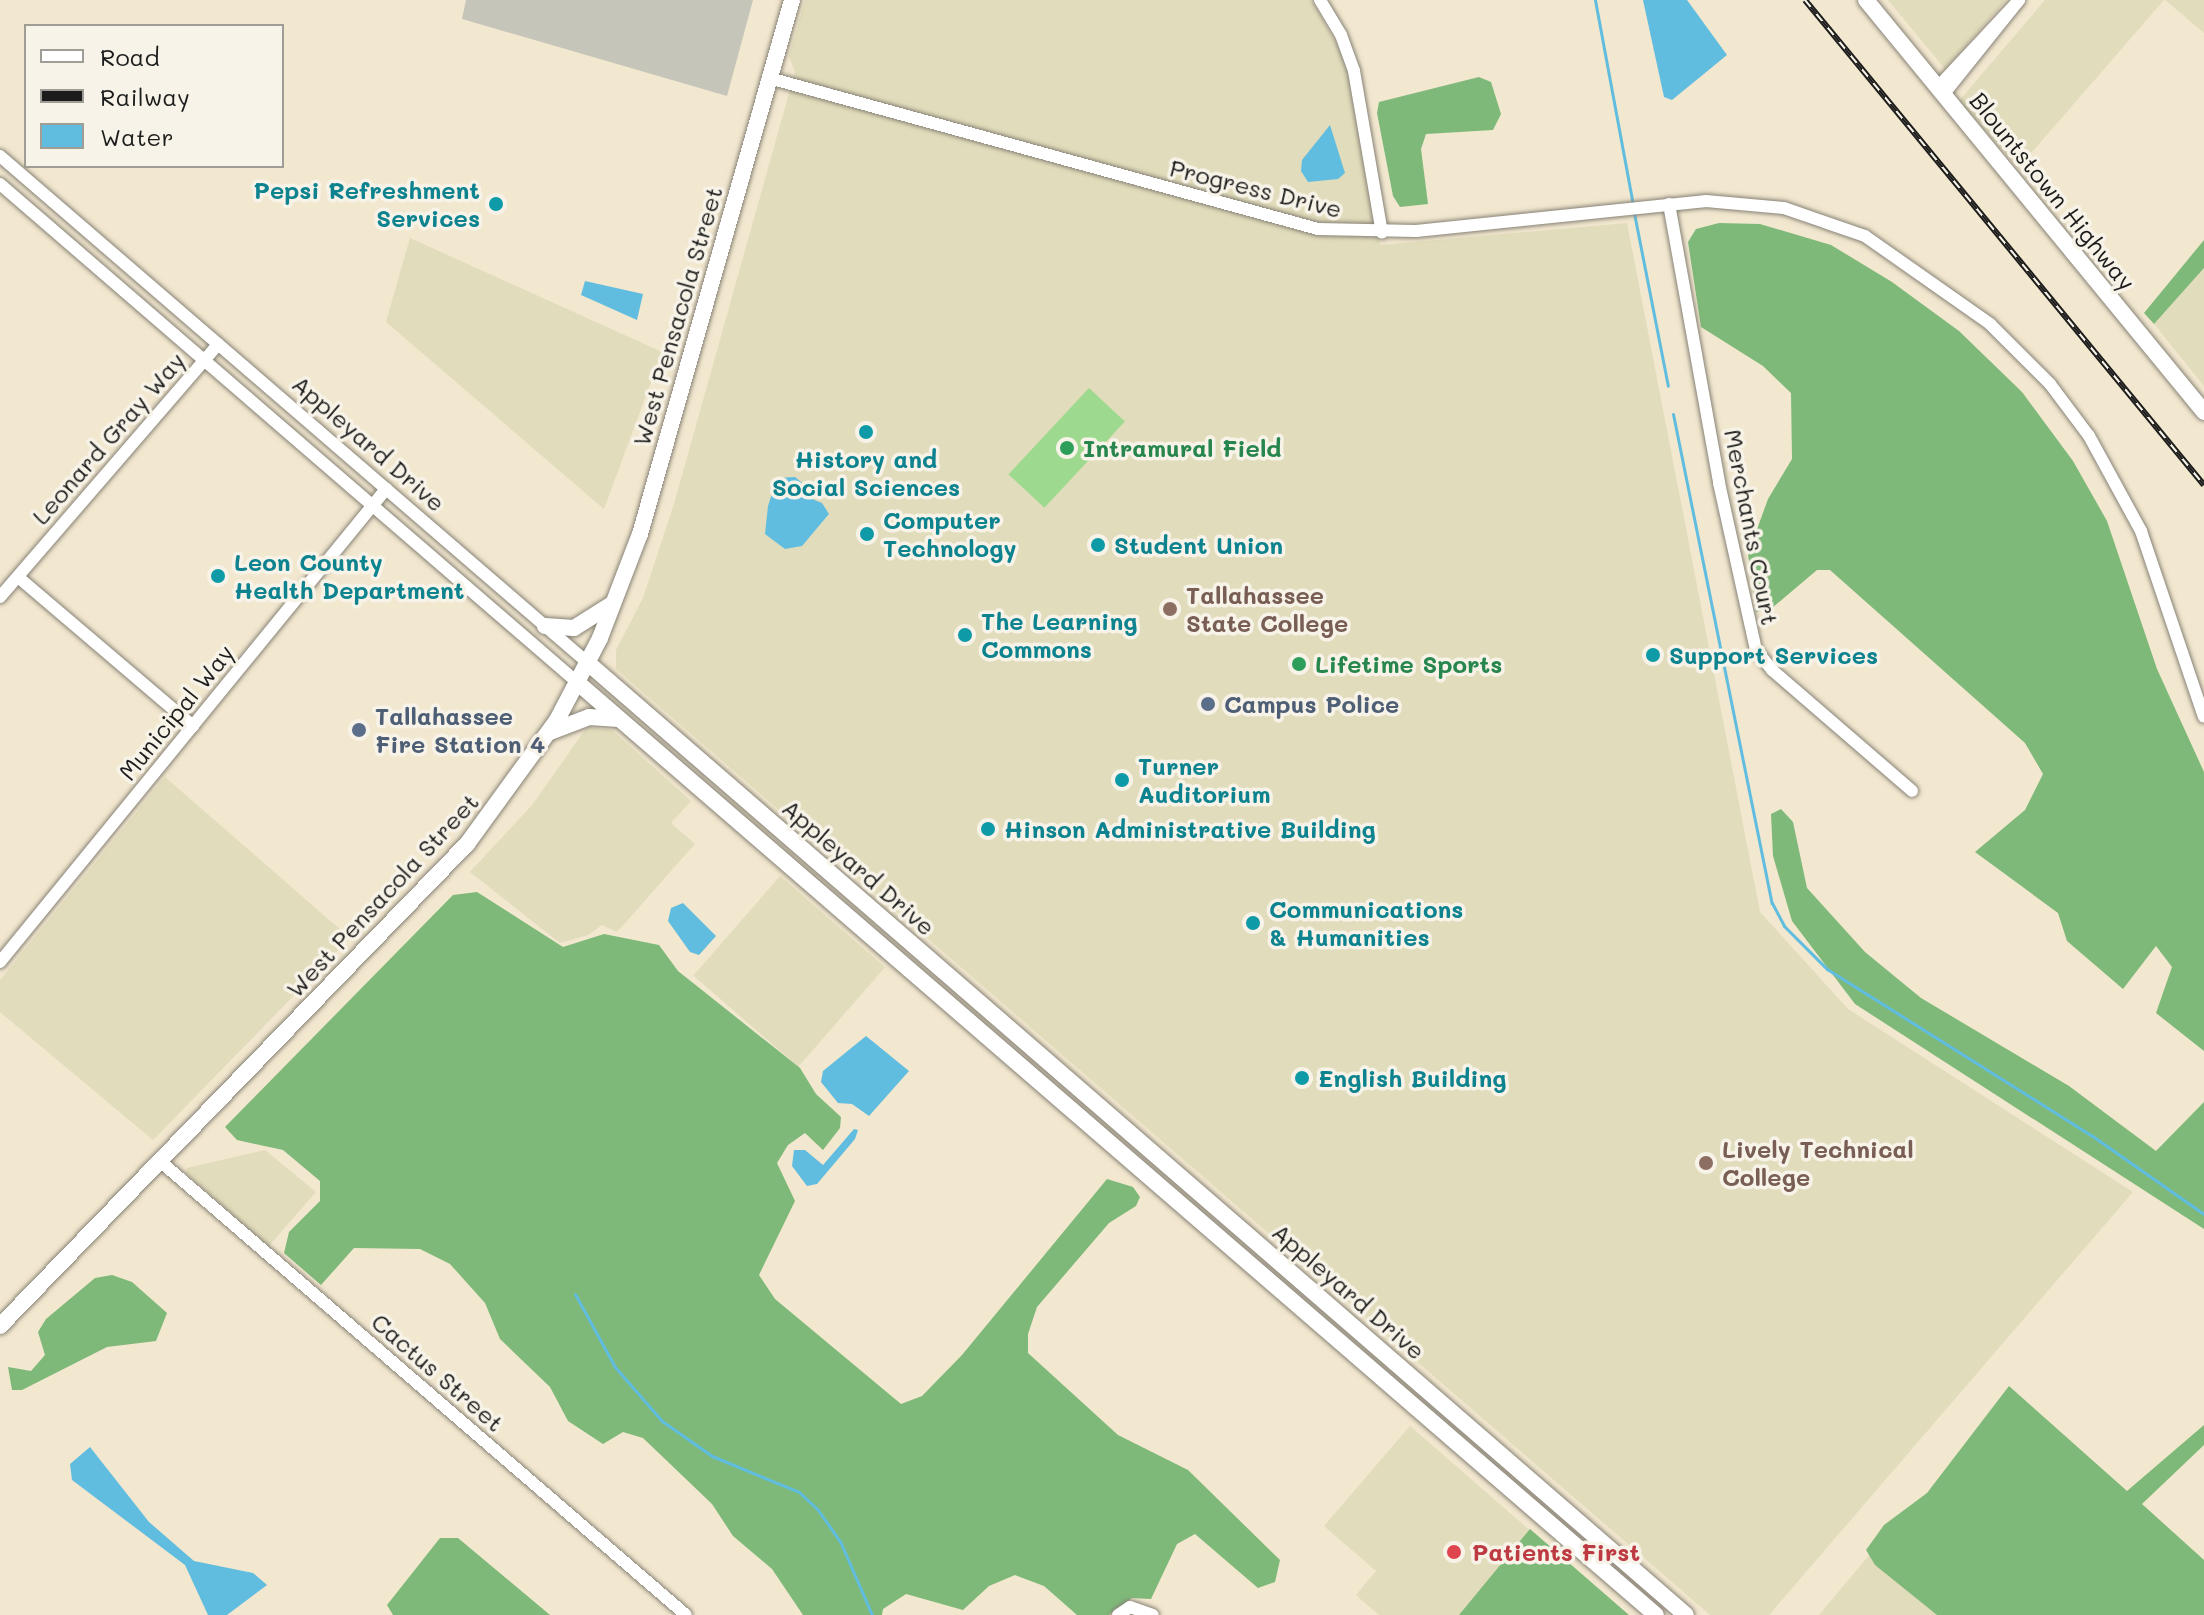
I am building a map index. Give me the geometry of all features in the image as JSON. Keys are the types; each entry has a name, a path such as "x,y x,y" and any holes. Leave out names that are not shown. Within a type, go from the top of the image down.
{"main road":[{"name":"West Pensacola Street","path":"0,1326 467,844 549,733 588,663 640,534 792,0"},
{"name":"Blountstown Highway","path":"1866,0 2204,412"},
{"path":"545,626 574,628 614,603"},
{"name":"Appleyard Drive","path":"588,663 1686,1615"},
{"name":"Appleyard Drive","path":"578,683 1656,1615"},
{"path":"549,733 589,717 619,719"}],"street":[{"path":"1320,0 1341,35 1354,71 1382,233"},
{"path":"1940,91 2019,1"},
{"name":"Progress Drive","path":"769,78 1285,223 1347,233 1382,233 1664,205 1746,203 1818,217 1889,250 1990,324 2050,384 2114,476 2141,531 2204,717"},
{"name":"Appleyard Drive","path":"0,156 588,663"},
{"name":"Appleyard Drive","path":"0,184 578,683"},
{"name":"Merchants Court","path":"1664,205 1719,483 1756,650 1772,670 1912,791"},
{"name":"Leonard Gray Way","path":"0,597 218,344"},
{"name":"Municipal Way","path":"0,962 386,489"},
{"path":"18,577 193,726"},
{"path":"789,866 796,844"},
{"path":"899,961 913,945"},
{"path":"1066,1106 1079,1090"},
{"name":"Cactus Street","path":"161,1162 686,1615"},
{"path":"1248,1263 1261,1247"},
{"path":"1451,1438 1464,1423"},
{"path":"1118,1615 1130,1607 1153,1615"}],"shaded area":[{"path":"466,0 753,0 727,96 462,19"},
{"name":"Tallahassee State College","path":"805,0 1311,0 1346,60 1380,245 1627,223 1760,912 1848,1009 2133,1192 1769,1615 1710,1615 616,669 616,650 643,598 674,504 795,72 789,56"},
{"path":"1888,0 2006,0 1945,69"},
{"path":"2045,0 2164,0 2018,168 1959,101"},
{"path":"2165,0 2204,0 2204,33"},
{"path":"410,238 662,352 604,509 386,322"},
{"path":"2204,268 2204,386 2154,324"},
{"path":"587,727 612,730 691,801 671,823 695,844 617,932 602,925 588,935 560,943 470,872 533,804"},
{"path":"165,777 350,938 153,1140 0,1012 0,980"},
{"path":"780,876 885,967 798,1067 693,976"},
{"path":"265,1150 316,1192 268,1247 186,1173 187,1168"},
{"path":"1410,1426 1533,1533 1461,1615 1379,1615 1356,1595 1376,1571 1324,1526"},
{"path":"1871,1553 1943,1615 1819,1615"}],"green space":[{"path":"1479,77 1491,82 1501,114 1493,130 1426,134 1421,149 1428,204 1400,207 1393,196 1377,113 1379,102"},
{"path":"1719,223 1760,224 1831,245 1892,282 1959,331 2022,392 2073,461 2107,521 2157,669 2204,772 2204,1051 2156,1013 2172,967 2156,946 2123,989 2067,941 2058,913 1975,852 2025,810 2043,774 2025,743 1830,570 1817,570 1772,608 1756,612 1748,554 1768,499 1792,459 1791,393 1763,366 1701,327 1688,242 1696,229"},
{"path":"2204,240 2204,268 2154,324 2144,313"},
{"name":"Intramural Field","path":"1089,388 1125,421 1044,508 1009,474"},
{"path":"1781,809 1793,822 1807,888 1865,952 1921,998 2069,1086 2156,1151 2204,1102 2204,1229 1855,1004 1792,921 1773,856 1771,814"},
{"path":"477,892 563,947 604,934 659,945 678,971 800,1068 816,1094 841,1117 840,1128 823,1150 805,1133 788,1145 777,1163 795,1201 759,1275 775,1299 901,1404 922,1396 962,1355 1107,1179 1133,1187 1140,1197 1136,1206 1109,1223 1037,1307 1028,1334 1028,1353 1118,1435 1188,1470 1280,1560 1275,1582 1258,1588 1195,1534 1177,1544 1151,1599 1132,1598 1109,1615 1077,1615 1044,1586 1015,1575 989,1586 963,1610 906,1594 883,1609 882,1615 803,1615 772,1569 733,1536 712,1504 643,1438 623,1432 603,1444 568,1421 550,1387 500,1339 485,1303 450,1264 420,1249 354,1248 321,1285 284,1253 289,1232 320,1201 320,1181 283,1150 237,1140 225,1127 453,895"},
{"path":"112,1275 132,1282 167,1313 156,1341 107,1347 22,1390 12,1390 8,1367 31,1371 45,1355 38,1332 46,1319 95,1278"},
{"path":"2009,1386 2127,1491 2204,1425 2204,1445 2142,1504 2204,1560 2204,1615 1937,1615 1875,1565 1866,1550 1884,1525 1927,1493"},
{"path":"1530,1529 1629,1615 1459,1615"},
{"path":"440,1538 458,1538 550,1615 393,1615 387,1605"}],"water":[{"path":"1643,0 1687,0 1727,55 1672,100 1664,97"},
{"path":"1330,125 1345,173 1338,179 1308,182 1301,171 1302,160"},
{"path":"585,281 643,294 637,320 581,295"},
{"path":"795,477 807,487 807,497 822,503 829,514 802,546 785,549 765,534 768,506 777,478"},
{"path":"683,903 716,936 699,955 690,952 668,921 671,908"},
{"path":"866,1036 909,1071 869,1116 852,1104 838,1103 821,1082 823,1071"},
{"path":"854,1129 858,1130 855,1139 817,1184 807,1186 792,1166 794,1150 805,1150 823,1165"},
{"path":"90,1447 149,1522 194,1561 253,1573 267,1585 227,1615 208,1615 185,1565 72,1480 70,1464"}],"waterway":[{"path":"1595,0 1633,205"},
{"path":"1634,213 1668,386"},
{"path":"1673,414 1772,903 1784,926 1827,969 2091,1135 2204,1214"},
{"path":"575,1294 615,1367 662,1421 712,1456 799,1492 818,1510 840,1541 872,1615"}],"railway":[{"path":"1805,0 2204,485"}],"place":[{"name":"Pepsi Refreshment Services","path":"496,204"},
{"name":"History and Social Sciences","path":"866,432"},
{"name":"Intramural Field","path":"1067,448"},
{"name":"Computer Technology","path":"867,534"},
{"name":"Student Union","path":"1098,545"},
{"name":"Leon County Health Department","path":"218,576"},
{"name":"Tallahassee State College","path":"1170,609"},
{"name":"The Learning Commons","path":"965,635"},
{"name":"Support Services","path":"1653,655"},
{"name":"Lifetime Sports","path":"1299,664"},
{"name":"Campus Police","path":"1208,704"},
{"name":"Tallahassee Fire Station 4","path":"359,730"},
{"name":"Turner Auditorium","path":"1122,780"},
{"name":"Hinson Administrative Building","path":"988,829"},
{"name":"Communications & Humanities","path":"1253,923"},
{"name":"English Building","path":"1302,1078"},
{"name":"Lively Technical College","path":"1706,1163"},
{"name":"Patients First","path":"1454,1552"}]}
